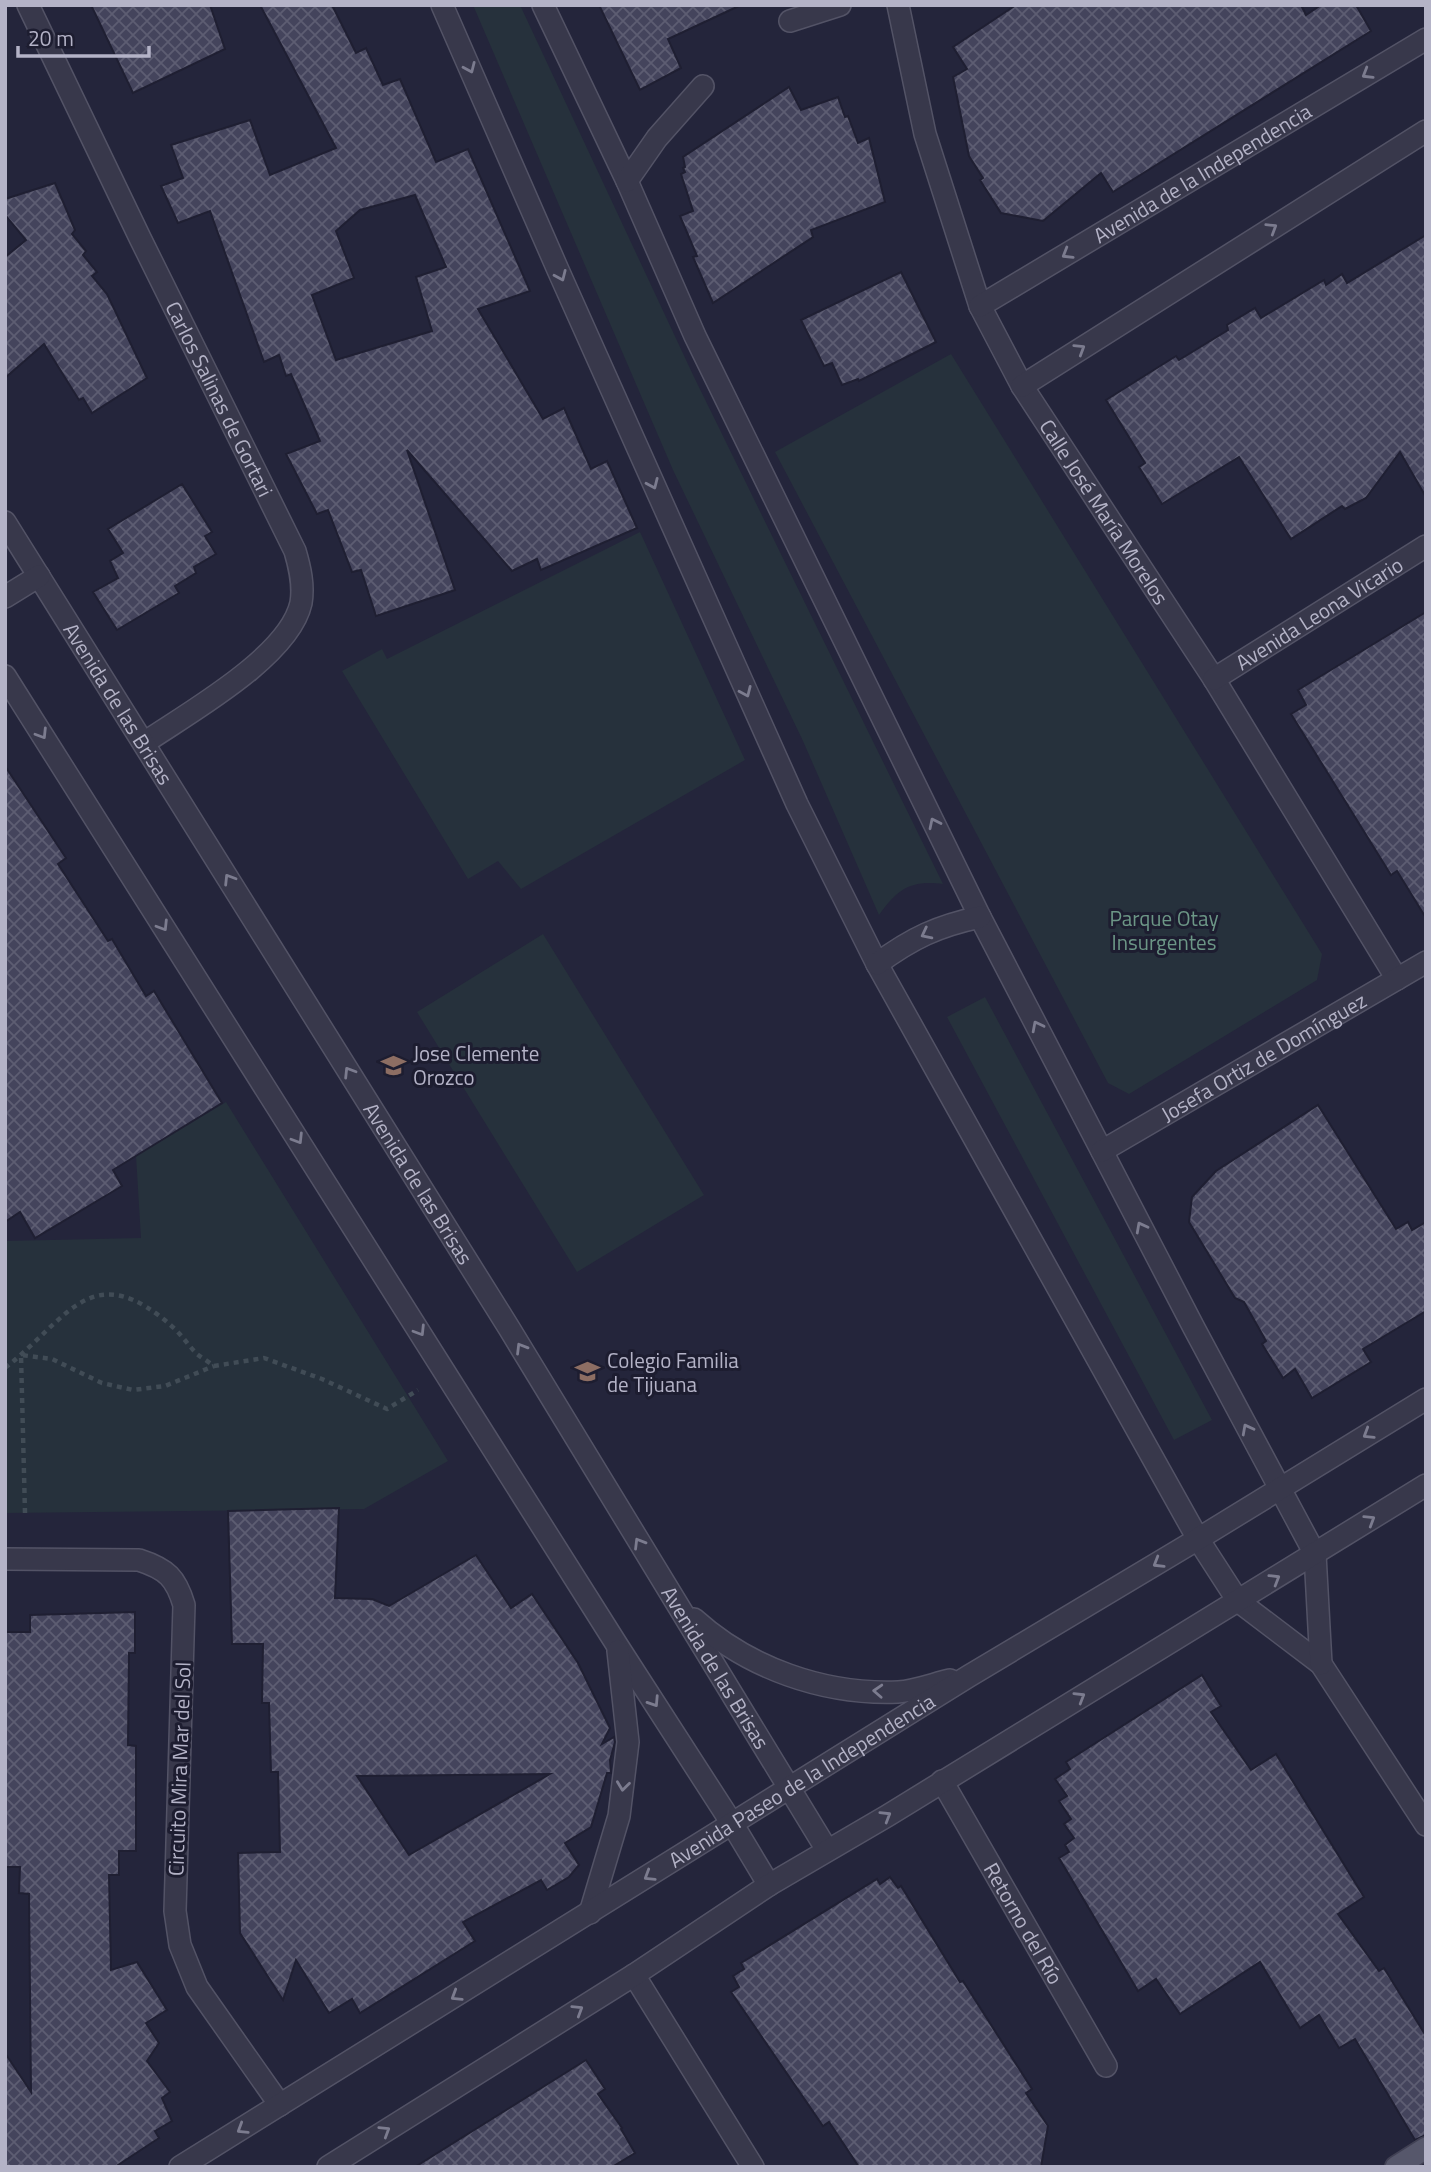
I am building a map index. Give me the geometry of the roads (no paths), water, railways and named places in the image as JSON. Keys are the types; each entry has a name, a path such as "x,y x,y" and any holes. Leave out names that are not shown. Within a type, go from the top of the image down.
{"main road":[{"path":"1396,2167 1426,2148"}],"street":[{"name":"Carlos Salinas de Gortari","path":"28,5 295,551 303,587 297,617 276,648 247,673 144,743"},
{"path":"442,5 757,717 877,964 1198,1539 1238,1601 1321,1664 1426,1825"},
{"path":"543,5 628,181 695,336 980,917 1315,1554 1321,1664"},
{"path":"790,21 840,5"},
{"name":"Calle José María Morelos","path":"898,5 925,134 980,306 1023,386 1214,679 1397,979"},
{"name":"Avenida de la Independencia","path":"980,306 1426,39"},
{"path":"628,181 657,138 703,86"},
{"path":"1023,386 1426,131"},
{"name":"Avenida de las Brisas","path":"5,522 516,1339 827,1850"},
{"name":"Avenida Leona Vicario","path":"1214,679 1426,546"},
{"path":"5,597 39,576"},
{"path":"5,676 769,1885"},
{"path":"877,964 893,952 946,924 980,917"},
{"name":"Josefa Ortiz de Domínguez","path":"1102,1151 1426,962"},
{"name":"Avenida Paseo de la Independencia","path":"180,2167 969,1676 1426,1399"},
{"path":"328,2167 634,1975 769,1885 1426,1485"},
{"name":"Circuito Mira Mar del Sol","path":"5,1559 139,1560 157,1566 171,1576 179,1589 184,1605 175,1911 180,1945 197,1987 280,2105"},
{"path":"674,1601 715,1638 762,1664 803,1681 848,1689 899,1692 969,1676"},
{"path":"590,1913 619,1816 628,1742 617,1645"},
{"name":"Retorno del Río","path":"942,1781 1107,2066"},
{"path":"634,1975 753,2167"}],"place":[{"name":"Jose Clemente Orozco","path":"393,1065"},
{"name":"Colegio Familia de Tijuana","path":"587,1372"}],"park label":[{"name":"Parque Otay Insurgentes","path":"1164,930"}]}
